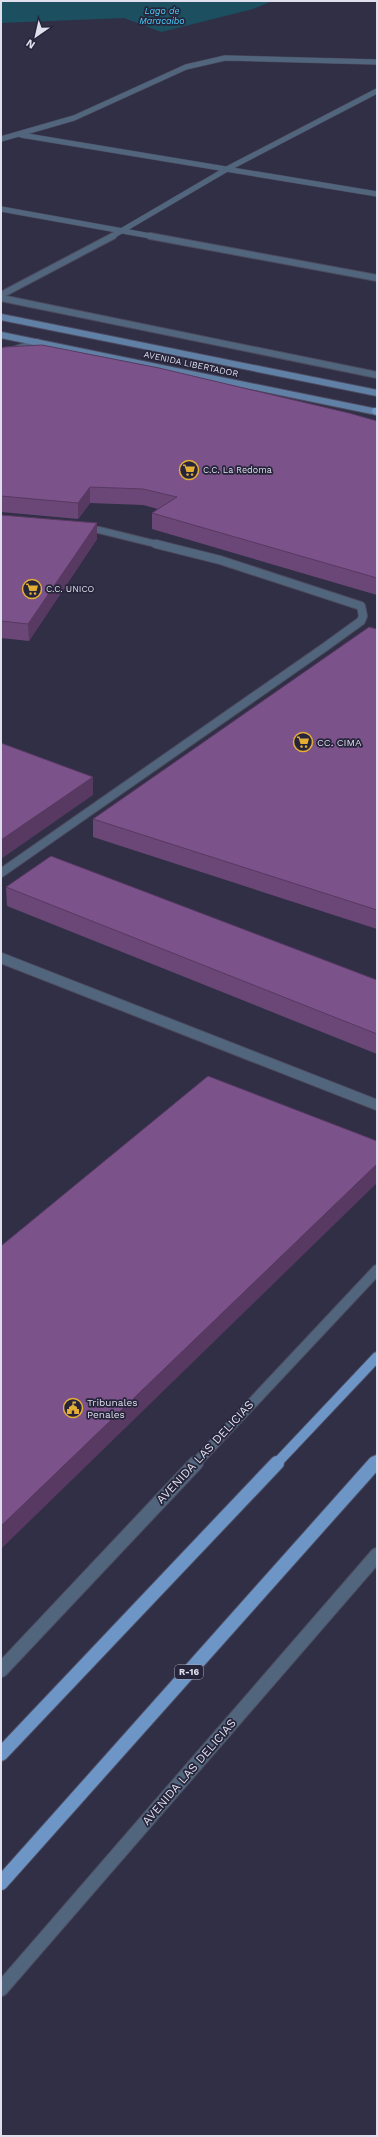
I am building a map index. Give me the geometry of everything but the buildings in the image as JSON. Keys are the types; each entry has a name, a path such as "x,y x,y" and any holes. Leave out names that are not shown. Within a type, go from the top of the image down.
{"main road":[{"name":"AVENIDA LIBERTADOR","path":"1,317 377,393"},
{"name":"AVENIDA LIBERTADOR","path":"1,334 376,412"},
{"path":"1,1754 377,1357"},
{"name":"R-16","path":"1,1883 377,1460"}],"street":[{"path":"1,139 74,118 186,67 225,58 377,62"},
{"path":"1,295 123,231 227,169 377,91"},
{"path":"19,135 377,194"},
{"path":"1,209 377,278"},
{"path":"1,298 377,374"},
{"path":"2,352 37,342"},
{"path":"2,352 20,355"},
{"path":"1,873 325,647 361,621 364,616 360,606 220,560 99,530 76,528"},
{"path":"325,647 339,651"},
{"path":"293,668 302,677"},
{"path":"234,710 256,707"},
{"path":"1,958 377,1105"},
{"name":"AVENIDA LAS DELICIAS","path":"1,1670 377,1270"},
{"name":"AVENIDA LAS DELICIAS","path":"1,1989 377,1555"}],"water":[{"name":"Lago de Maracaibo","path":"1,1 273,1 253,9 161,32 124,18 1,23"}],"place":[{"name":"C.C. La Redoma","path":"189,470"},
{"name":"C.C. UNICO","path":"32,589"},
{"name":"CC. CIMA","path":"303,742"},
{"name":"Tribunales Penales","path":"73,1408"}]}
